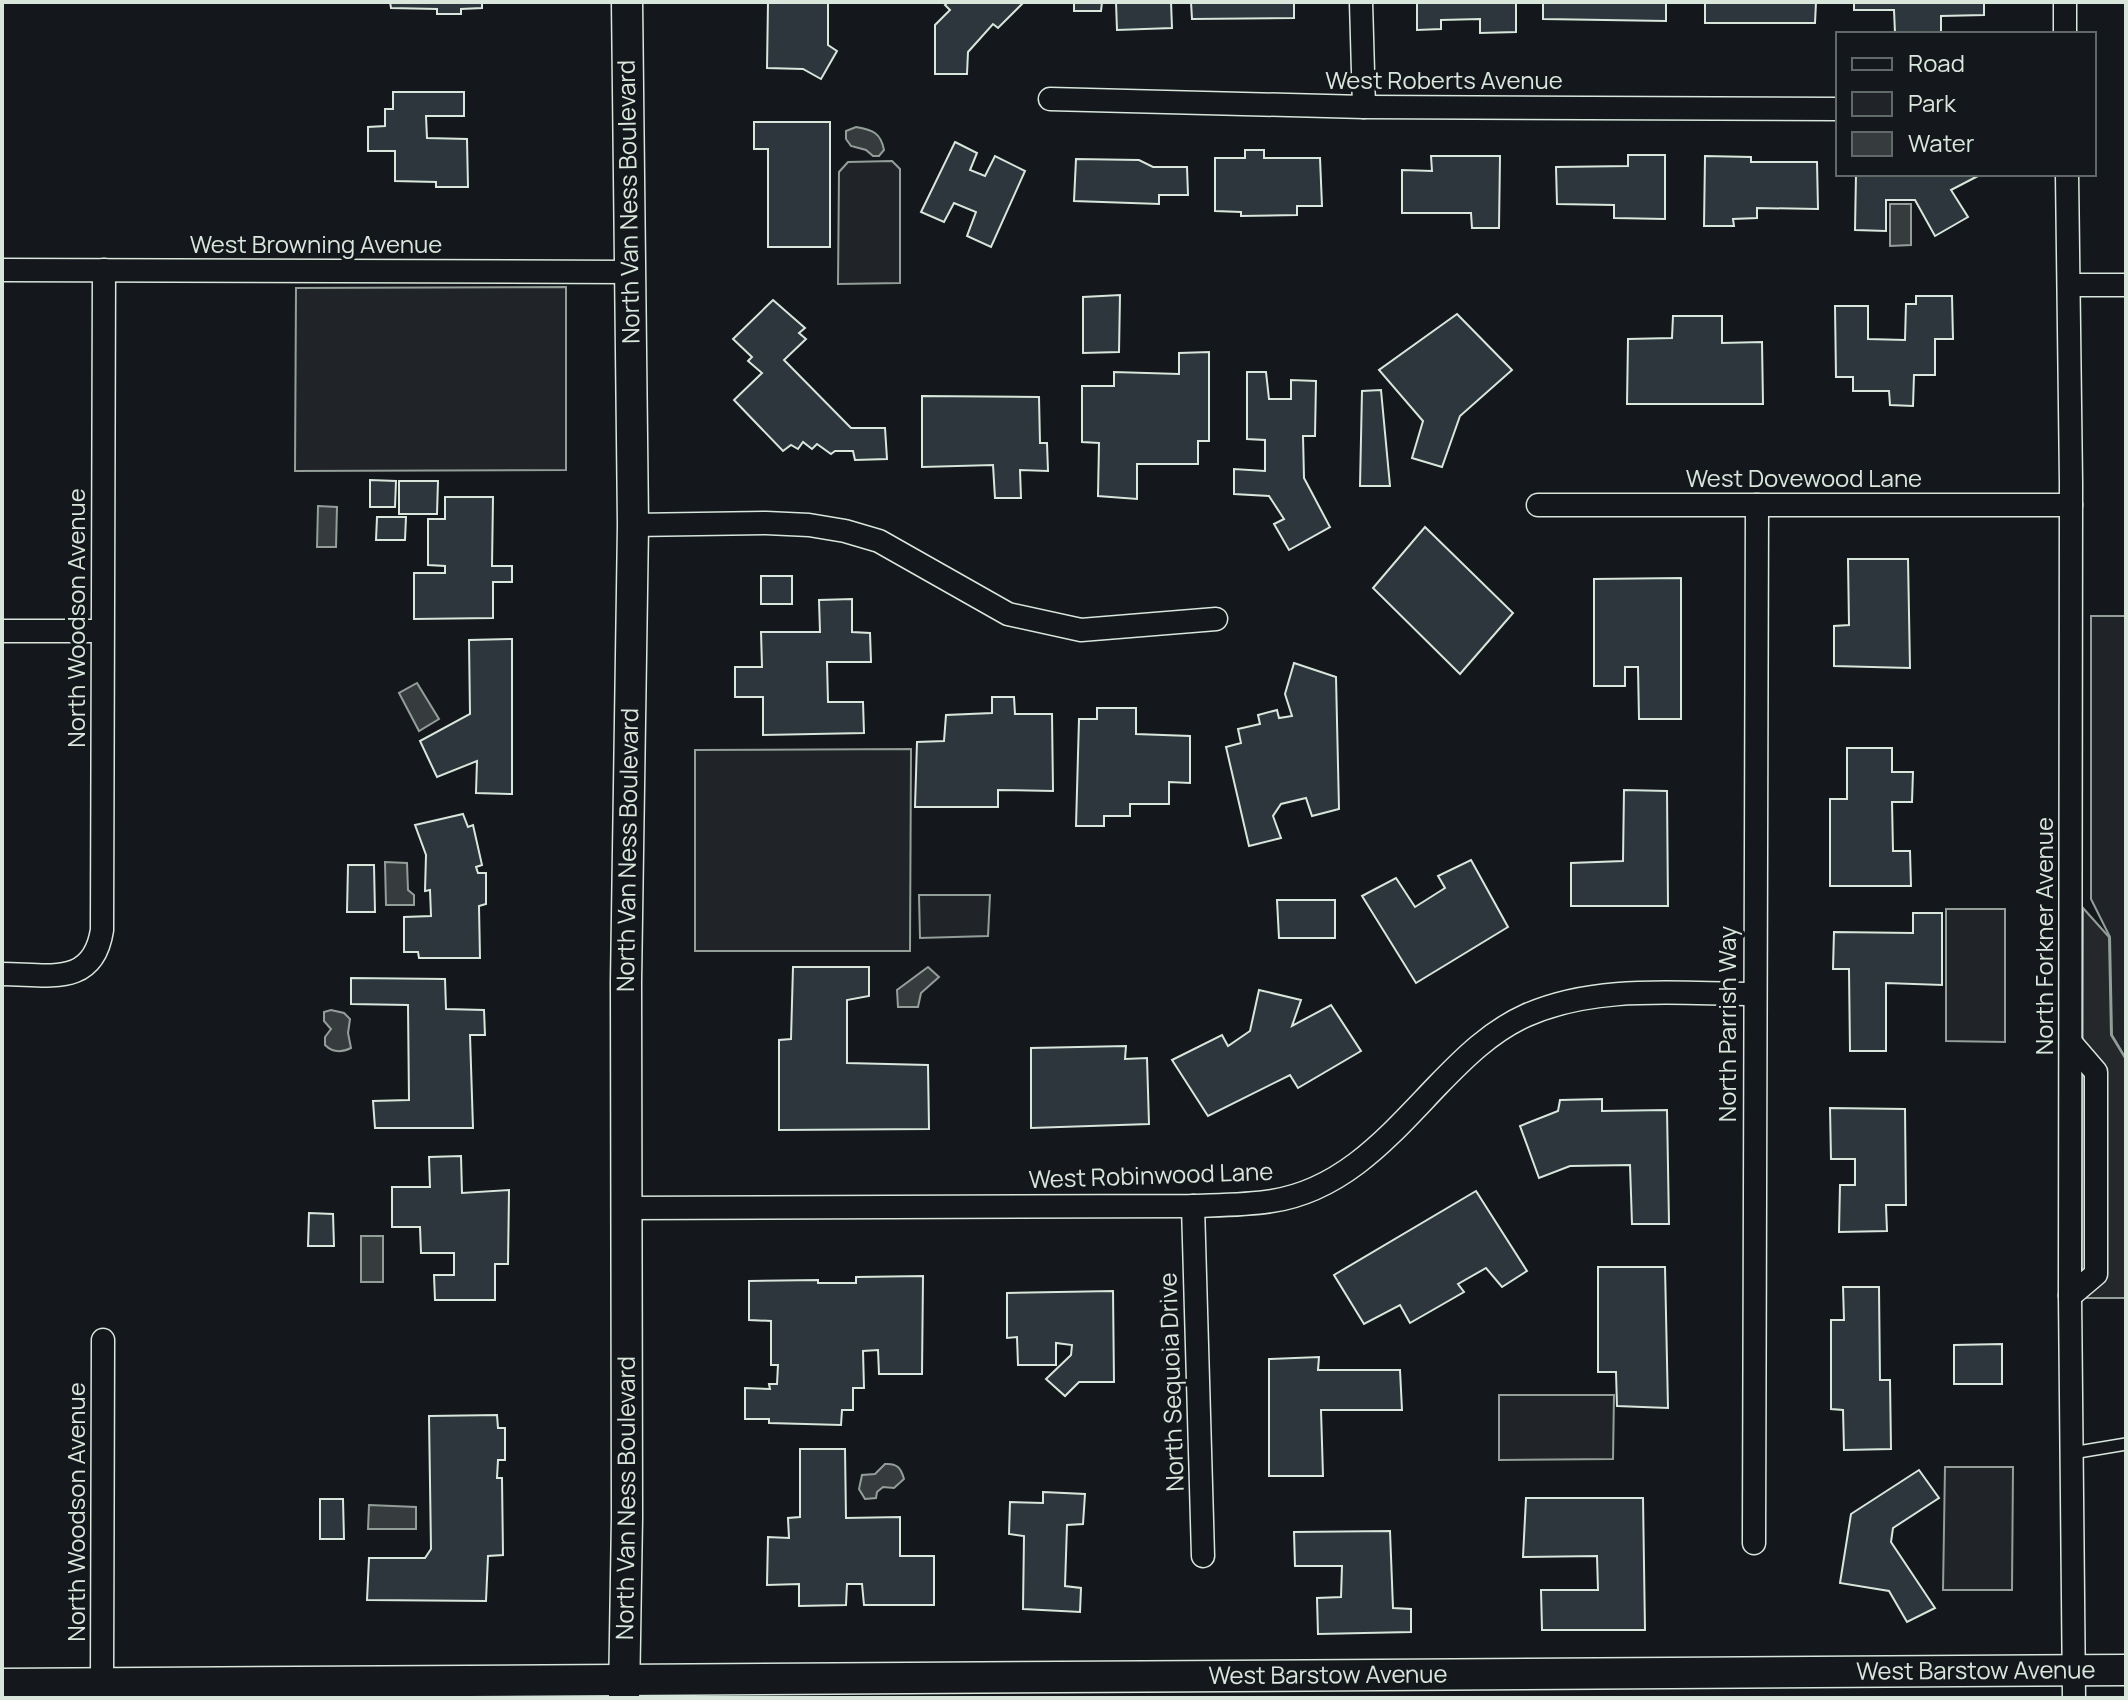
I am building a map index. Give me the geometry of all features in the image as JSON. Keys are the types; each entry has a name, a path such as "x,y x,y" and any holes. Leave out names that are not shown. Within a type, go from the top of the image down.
{"street":[{"name":"North Van Ness Boulevard","path":"624,1690 627,1529 625,1208 633,525 627,2"},
{"path":"1361,2 1364,107"},
{"path":"2065,2 2065,32"},
{"name":"West Roberts Avenue","path":"1050,99 1364,107 1836,109"},
{"name":"North Forkner Avenue","path":"2067,176 2071,505 2070,1296 2074,1684"},
{"name":"West Browning Avenue","path":"2,270 631,272"},
{"name":"North Woodson Avenue","path":"2,974 75,972 90,964 99,948 102,930 104,270"},
{"path":"2069,285 2126,285"},
{"name":"West Dovewood Lane","path":"1538,505 2071,505"},
{"name":"North Parrish Way","path":"1754,1543 1757,505"},
{"path":"633,525 766,523 845,531 879,541 1008,614 1081,630 1216,619"},
{"path":"2,631 102,631"},
{"name":"West Robinwood Lane","path":"625,1208 1193,1206 1274,1201 1309,1191 1344,1173 1373,1152 1487,1038 1526,1016 1570,1000 1616,994 1754,994"},
{"name":"North Sequoia Drive","path":"1193,1206 1203,1556"},
{"name":"North Woodson Avenue","path":"102,1683 103,1340"},
{"name":"West Barstow Avenue","path":"2,1684 624,1690 2074,1684 2126,1670"}],"lane":[{"path":"2072,1453 2126,1444"}],"green space":[{"path":"892,161 900,169 900,283 838,284 839,172 848,162"},
{"path":"566,287 566,470 295,471 296,288"},
{"path":"2091,616 2126,616 2126,1128 2125,1057 2112,1035 2110,937 2091,899"},
{"path":"911,749 910,951 695,951 695,750"},
{"path":"919,895 990,895 988,936 920,938"},
{"path":"1946,909 2005,909 2005,1042 1946,1041"},
{"path":"1499,1395 1614,1395 1613,1459 1499,1460"},
{"path":"1945,1467 2013,1467 2012,1590 1943,1590"}],"shaded area":[{"path":"2083,908 2109,937 2111,1035 2125,1058 2126,1298 2082,1298"}],"water":[{"path":"856,127 878,136 884,150 879,156 851,146 846,139 846,131"},
{"path":"1890,204 1911,204 1911,245 1890,246"},
{"path":"318,506 337,507 336,547 317,547"},
{"path":"417,683 439,719 419,731 399,693"},
{"path":"385,862 407,863 408,890 414,895 414,905 386,905"},
{"path":"928,967 939,977 921,993 918,1007 898,1007 897,990"},
{"path":"324,1012 344,1013 350,1019 348,1033 351,1048 344,1051 325,1045 325,1037 331,1029 324,1021"},
{"path":"361,1236 383,1236 383,1282 361,1282"},
{"path":"885,1464 898,1467 904,1479 894,1488 883,1487 876,1498 865,1499 859,1489 862,1475 875,1474"},
{"path":"369,1505 416,1507 416,1529 368,1529"}],"building":[{"path":"390,2 482,2 482,8 461,9 461,14 437,14 437,9 391,8"},
{"path":"768,2 828,2 828,45 837,51 821,79 803,69 767,68"},
{"path":"948,2 1024,2 998,28 993,24 968,52 967,74 935,74 935,25 950,10 945,5"},
{"path":"1074,2 1102,2 1101,11 1074,11"},
{"path":"1116,2 1171,2 1172,28 1117,30"},
{"path":"1191,2 1294,2 1294,18 1192,19"},
{"path":"1417,2 1516,2 1516,32 1480,33 1480,19 1441,20 1441,29 1417,30"},
{"path":"1543,2 1666,2 1666,21 1543,19"},
{"path":"1705,2 1816,2 1815,23 1705,23"},
{"path":"1854,2 1984,2 1984,15 1941,16 1941,32 1895,32 1894,10 1854,10"},
{"path":"393,92 464,92 464,116 426,116 427,138 467,139 468,187 436,187 436,182 395,181 395,151 368,151 368,127 385,126 385,109 393,109"},
{"path":"754,122 830,122 830,247 768,247 768,149 754,149"},
{"path":"955,142 977,153 970,170 985,176 995,156 1025,171 991,247 967,236 976,212 954,203 944,222 921,212"},
{"path":"1245,150 1264,150 1264,158 1320,158 1322,206 1297,206 1297,215 1241,216 1241,212 1215,211 1215,158 1245,158"},
{"path":"1628,155 1665,155 1665,219 1614,218 1614,205 1557,204 1556,167 1628,166"},
{"path":"1431,156 1500,156 1499,228 1472,228 1471,213 1402,213 1402,170 1432,171"},
{"path":"1705,156 1751,157 1751,162 1817,162 1818,209 1757,208 1757,218 1733,219 1734,226 1704,226"},
{"path":"1076,159 1139,160 1153,167 1187,167 1188,195 1159,195 1159,204 1074,201"},
{"path":"1856,176 1978,176 1951,190 1968,217 1935,236 1915,200 1886,200 1886,231 1855,230"},
{"path":"1120,295 1119,352 1083,353 1083,297"},
{"path":"1916,296 1952,296 1953,339 1935,339 1935,375 1914,375 1913,406 1890,405 1889,391 1853,391 1853,377 1836,377 1835,306 1868,306 1868,339 1905,340 1906,304 1916,304"},
{"path":"773,300 805,328 799,333 806,339 784,360 851,428 885,428 887,459 855,460 853,451 835,451 831,454 817,444 812,449 803,442 798,449 791,445 783,451 734,400 762,373 748,361 752,357 733,339"},
{"path":"1457,314 1512,370 1460,416 1442,467 1412,458 1423,421 1379,370"},
{"path":"1673,316 1722,316 1722,343 1762,342 1763,404 1627,404 1628,339 1672,338"},
{"path":"1209,352 1209,441 1198,441 1198,464 1137,464 1137,499 1098,496 1099,443 1082,442 1082,386 1114,386 1114,372 1179,374 1179,353"},
{"path":"1247,372 1266,372 1269,399 1291,399 1291,380 1316,381 1315,436 1303,436 1304,478 1330,527 1289,550 1274,524 1284,519 1269,496 1234,494 1234,469 1265,471 1265,440 1247,439"},
{"path":"1381,390 1390,486 1360,486 1362,391"},
{"path":"922,396 1039,397 1040,443 1047,443 1048,471 1020,470 1021,498 995,498 993,465 922,467"},
{"path":"370,480 396,481 395,507 370,507"},
{"path":"399,481 438,481 437,514 399,514"},
{"path":"445,497 493,497 492,566 512,566 512,582 493,582 493,618 414,619 414,573 445,573 445,566 428,565 428,519 445,519"},
{"path":"377,517 406,517 405,540 376,540"},
{"path":"1425,527 1513,613 1460,674 1373,588"},
{"path":"1848,559 1908,559 1910,668 1834,666 1834,626 1849,625"},
{"path":"761,576 792,576 792,604 761,604"},
{"path":"1681,578 1681,719 1639,719 1638,667 1625,667 1625,686 1594,686 1594,579"},
{"path":"852,599 852,632 870,633 871,662 827,662 828,702 863,702 864,733 763,735 763,697 735,697 735,667 762,667 761,632 820,632 819,600"},
{"path":"512,639 512,794 476,793 477,761 437,777 420,741 470,714 469,640"},
{"path":"1294,663 1336,677 1339,809 1312,816 1306,798 1281,804 1273,816 1281,838 1249,846 1226,747 1241,743 1238,729 1260,724 1258,715 1277,710 1279,718 1292,716 1285,694"},
{"path":"992,697 1014,697 1015,714 1052,714 1053,791 998,790 998,807 915,807 917,742 944,741 946,715 992,713"},
{"path":"1097,708 1136,708 1136,734 1190,736 1190,783 1169,782 1169,804 1130,804 1130,816 1104,816 1104,826 1076,826 1079,719 1097,719"},
{"path":"1847,748 1892,748 1892,772 1913,772 1912,802 1892,802 1893,851 1910,851 1911,886 1830,886 1830,799 1847,799"},
{"path":"1624,790 1667,791 1668,906 1571,906 1571,863 1623,861"},
{"path":"463,814 468,827 473,825 482,865 476,867 478,873 486,873 486,904 479,906 480,958 419,958 418,952 404,952 404,917 431,916 430,890 425,891 426,855 415,825"},
{"path":"1471,860 1508,927 1416,983 1362,896 1396,878 1415,907 1445,888 1438,876"},
{"path":"348,865 374,865 375,912 347,912"},
{"path":"1277,900 1335,900 1335,938 1279,938"},
{"path":"1913,913 1942,913 1942,985 1886,983 1886,1051 1850,1051 1849,969 1833,969 1834,932 1913,933"},
{"path":"793,967 869,967 869,996 847,1000 847,1063 928,1065 929,1129 779,1130 779,1040 791,1039"},
{"path":"351,978 445,979 446,1009 484,1010 485,1035 470,1035 473,1128 375,1128 373,1101 409,1100 408,1005 351,1004"},
{"path":"1259,990 1301,1000 1292,1026 1331,1005 1361,1051 1298,1088 1290,1075 1208,1116 1172,1060 1222,1035 1228,1046 1250,1031"},
{"path":"1126,1046 1125,1059 1147,1058 1149,1124 1031,1128 1031,1048"},
{"path":"1602,1099 1602,1111 1667,1110 1669,1224 1632,1224 1630,1165 1570,1166 1539,1178 1520,1126 1558,1111 1560,1100"},
{"path":"1830,1108 1905,1109 1906,1205 1886,1205 1887,1231 1839,1232 1840,1185 1855,1185 1855,1159 1831,1159"},
{"path":"461,1156 462,1193 509,1190 508,1264 495,1264 495,1300 435,1300 434,1275 454,1275 454,1253 421,1253 420,1227 392,1227 392,1187 430,1187 429,1157"},
{"path":"1476,1191 1527,1271 1502,1287 1486,1268 1458,1284 1464,1292 1410,1323 1400,1305 1364,1324 1334,1275"},
{"path":"309,1213 333,1214 334,1246 308,1246"},
{"path":"1598,1267 1665,1267 1668,1408 1617,1406 1616,1372 1598,1372"},
{"path":"923,1276 922,1374 879,1374 878,1350 863,1351 864,1388 853,1388 853,1410 842,1410 841,1425 769,1423 769,1419 745,1419 745,1388 770,1389 769,1384 777,1384 778,1365 771,1365 771,1321 749,1320 749,1281 856,1283 856,1277"},
{"path":"1843,1287 1879,1287 1880,1380 1890,1380 1891,1449 1844,1450 1843,1410 1831,1409 1831,1320 1844,1320"},
{"path":"1113,1291 1114,1382 1079,1382 1065,1396 1046,1379 1071,1355 1072,1345 1056,1343 1056,1365 1018,1365 1017,1337 1007,1338 1007,1293"},
{"path":"2002,1344 2002,1384 1954,1384 1954,1345"},
{"path":"1319,1357 1318,1370 1400,1370 1402,1410 1321,1410 1323,1476 1269,1476 1269,1359"},
{"path":"497,1415 498,1428 505,1428 505,1460 498,1460 497,1478 502,1478 503,1555 488,1556 486,1601 367,1600 369,1558 425,1558 431,1549 429,1416"},
{"path":"800,1449 845,1449 846,1518 900,1517 900,1556 934,1556 934,1605 864,1605 862,1584 847,1584 846,1605 799,1606 799,1584 767,1585 768,1537 789,1538 788,1518 800,1517"},
{"path":"1919,1470 1939,1498 1893,1528 1891,1542 1935,1608 1907,1622 1889,1591 1840,1583 1851,1514"},
{"path":"1043,1492 1085,1494 1083,1524 1067,1525 1065,1586 1081,1588 1080,1612 1023,1609 1024,1536 1009,1534 1010,1502 1043,1503"},
{"path":"1526,1498 1643,1498 1645,1630 1542,1630 1541,1590 1598,1590 1597,1556 1523,1557"},
{"path":"320,1499 343,1499 344,1539 320,1539"},
{"path":"1390,1531 1393,1608 1411,1609 1411,1632 1318,1634 1317,1598 1341,1597 1342,1566 1295,1566 1294,1532"}]}
